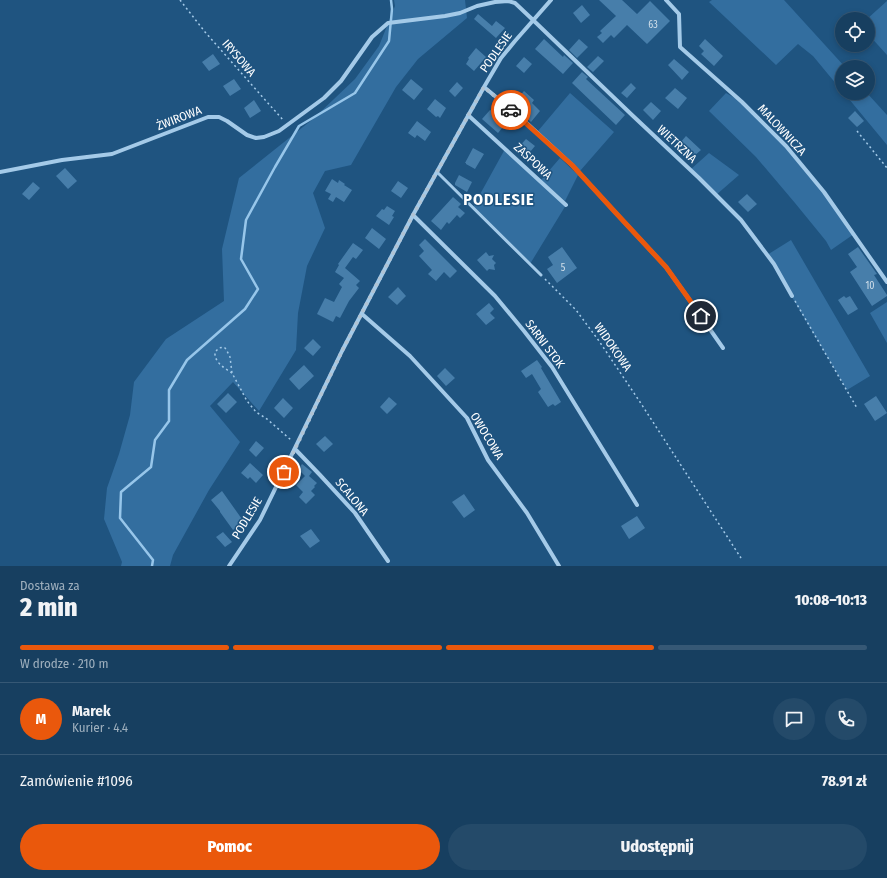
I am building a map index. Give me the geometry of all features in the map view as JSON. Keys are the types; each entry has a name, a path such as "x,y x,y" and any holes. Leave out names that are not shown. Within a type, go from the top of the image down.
{"street":[{"name":"PODLESIE","path":"231,565 260,520 342,351 413,215 468,115 501,58 551,0"},
{"name":"MALOWNICZA","path":"666,0 679,14 680,47 742,102 786,146 824,192 887,282"},
{"name":"WIETRZNA","path":"388,23 445,16 495,2 508,1 515,3 699,178 741,220 774,264 792,296"},
{"name":"ŻWIROWA","path":"0,172 62,160 112,154 208,117 219,117 246,135 256,138 264,137 279,131 324,98 341,81 372,37 388,23"},
{"path":"484,87 519,116 572,165 625,222 666,267 723,348"},
{"name":"ZASPOWA","path":"468,115 566,205"},
{"name":"SARNI STOK","path":"413,215 495,296 552,367 637,504"},
{"name":"OWOCOWA","path":"362,314 410,356 467,418 488,460 527,513 559,566"},
{"name":"SCALONA","path":"296,447 355,513 388,562"}],"lane":[{"path":"437,172 541,275"}],"path":[{"name":"IRYSOWA","path":"180,0 205,32 287,125"},
{"path":"857,131 887,168"},
{"name":"WIDOKOWA","path":"541,275 576,310 600,341 741,558"},
{"path":"792,296 858,408"},
{"path":"232,373 217,360 215,352 219,348 224,347 230,357 232,373 251,407 278,428 296,447"}],"shaded area":[{"path":"394,0 465,0 467,18 418,59 396,87 351,165 325,171 313,193 325,228 307,266 298,313 296,350 259,411 233,382 210,406 240,442 209,490 173,555 170,566 121,566 122,562 104,519 107,488 119,454 130,415 134,382 166,339 224,301 222,249 239,178 313,119 355,79 379,46 395,6"},
{"path":"712,0 784,0 839,60 835,60 835,83 813,56 798,44 776,65 709,2"},
{"path":"887,1 887,55 875,42 875,12"},
{"path":"570,93 614,132 580,171 538,131"},
{"path":"726,93 742,102 786,146 819,186 854,234 831,250 826,241 756,157 709,111"},
{"path":"850,100 873,100 887,115 887,145"},
{"path":"505,149 566,205 530,264 473,207"},
{"path":"709,153 739,175 716,195 690,170"},
{"path":"560,158 578,175 565,201 541,180"},
{"path":"791,240 870,376 847,390 767,255"},
{"path":"887,302 887,343 870,313"}],"building":[{"path":"599,0 622,0 637,14 650,1 670,21 647,44 627,25 614,38 611,35 603,43 597,37 602,33 600,31 616,16"},
{"path":"582,5 590,15 581,23 573,13"},
{"path":"478,14 492,26 496,21 505,28 496,38 474,19"},
{"path":"544,39 563,57 564,55 573,63 563,74 535,49"},
{"path":"579,39 588,47 577,58 569,50"},
{"path":"705,39 723,56 714,66 701,54 704,51 699,46"},
{"path":"476,48 486,57 474,71 466,64 469,59 468,58"},
{"path":"213,54 220,64 209,71 202,62"},
{"path":"598,56 604,61 593,72 587,67"},
{"path":"524,57 532,64 524,73 516,66"},
{"path":"674,59 689,72 682,80 668,65"},
{"path":"582,72 588,77 586,79 625,115 616,125 572,83"},
{"path":"234,79 241,89 230,96 223,86"},
{"path":"411,79 423,89 414,100 402,90"},
{"path":"457,82 463,88 455,97 449,91"},
{"path":"631,83 636,88 627,98 621,93"},
{"path":"675,88 687,98 678,109 665,98"},
{"path":"524,91 534,100 532,103 540,111 531,122 514,107 519,101 517,99"},
{"path":"435,99 446,108 440,118 438,116 436,117 427,109"},
{"path":"254,100 261,111 250,118 244,108"},
{"path":"651,102 661,111 653,120 643,110"},
{"path":"494,109 501,114 505,110 512,116 498,133 482,119 490,110 492,111"},
{"path":"855,111 864,121 857,127 848,118"},
{"path":"417,121 431,132 425,141 417,135 415,138 408,133"},
{"path":"686,136 701,150 694,156 680,143"},
{"path":"526,139 535,146 525,158 517,149"},
{"path":"473,148 484,154 475,169 465,163"},
{"path":"65,168 77,181 68,189 56,176"},
{"path":"459,175 472,182 467,192 455,185"},
{"path":"332,179 338,183 339,180 352,190 344,202 336,197 333,202 328,199 331,194 325,191"},
{"path":"398,181 408,188 401,198 391,191"},
{"path":"33,182 40,188 29,200 22,194"},
{"path":"747,194 757,204 748,212 738,202"},
{"path":"453,197 461,204 458,207 465,213 460,218 457,215 449,224 447,222 441,230 431,221"},
{"path":"387,206 395,211 392,216 394,217 389,225 376,216"},
{"path":"372,228 386,239 379,249 365,238"},
{"path":"425,239 457,271 450,278 444,272 436,281 428,274 432,270 419,256 424,251 419,245"},
{"path":"353,243 363,250 356,259 353,257 345,268 360,281 356,285 359,288 349,301 340,318 336,316 333,322 317,314 325,298 334,302 342,287 339,284 344,278 335,272 339,265 338,264"},
{"path":"562,247 577,268 557,283 547,269 553,265 548,257"},
{"path":"858,247 877,274 874,275 887,295 872,306 850,272 857,267 848,254"},
{"path":"486,252 489,256 494,255 492,259 496,263 494,265 495,270 489,269 487,271 477,260"},
{"path":"398,287 406,296 397,305 388,297"},
{"path":"844,296 846,298 850,296 858,309 848,315 838,300"},
{"path":"489,303 494,309 490,313 495,318 486,325 476,314"},
{"path":"313,339 321,347 313,356 304,348"},
{"path":"537,360 561,402 555,406 553,404 548,407 538,392 541,389 532,374 526,378 521,371"},
{"path":"304,365 314,376 299,390 289,379"},
{"path":"445,368 455,378 446,386 437,376"},
{"path":"228,393 237,402 226,413 217,404"},
{"path":"876,396 887,413 875,421 864,404"},
{"path":"389,397 397,404 387,414 380,407"},
{"path":"283,398 293,408 284,418 274,408"},
{"path":"325,436 333,444 324,452 316,444"},
{"path":"256,441 264,448 256,457 249,450"},
{"path":"250,463 263,475 256,483 250,477 248,479 241,473"},
{"path":"302,464 312,472 309,476 317,483 311,491 315,495 306,504 299,497 303,492 296,485 305,476 298,469"},
{"path":"222,491 244,522 233,530 211,500"},
{"path":"464,494 475,510 464,518 452,502"},
{"path":"637,516 645,528 629,539 621,526"},
{"path":"311,529 320,541 310,548 300,536"},
{"path":"223,532 232,542 225,547 216,537"}],"waterway":[{"path":"152,566 153,560 120,518 121,492 151,467 155,440 169,421 169,390 187,360 245,309 258,289 241,259 246,220 299,126 355,93 389,41 392,9 391,0"}],"way so far":[{"path":"284,472 342,351 413,215 484,87 511,110"}],"district":[{"name":"PODLESIE","path":"499,199"}],"route":[{"path":"511,110 572,165 666,267 701,316"}]}
